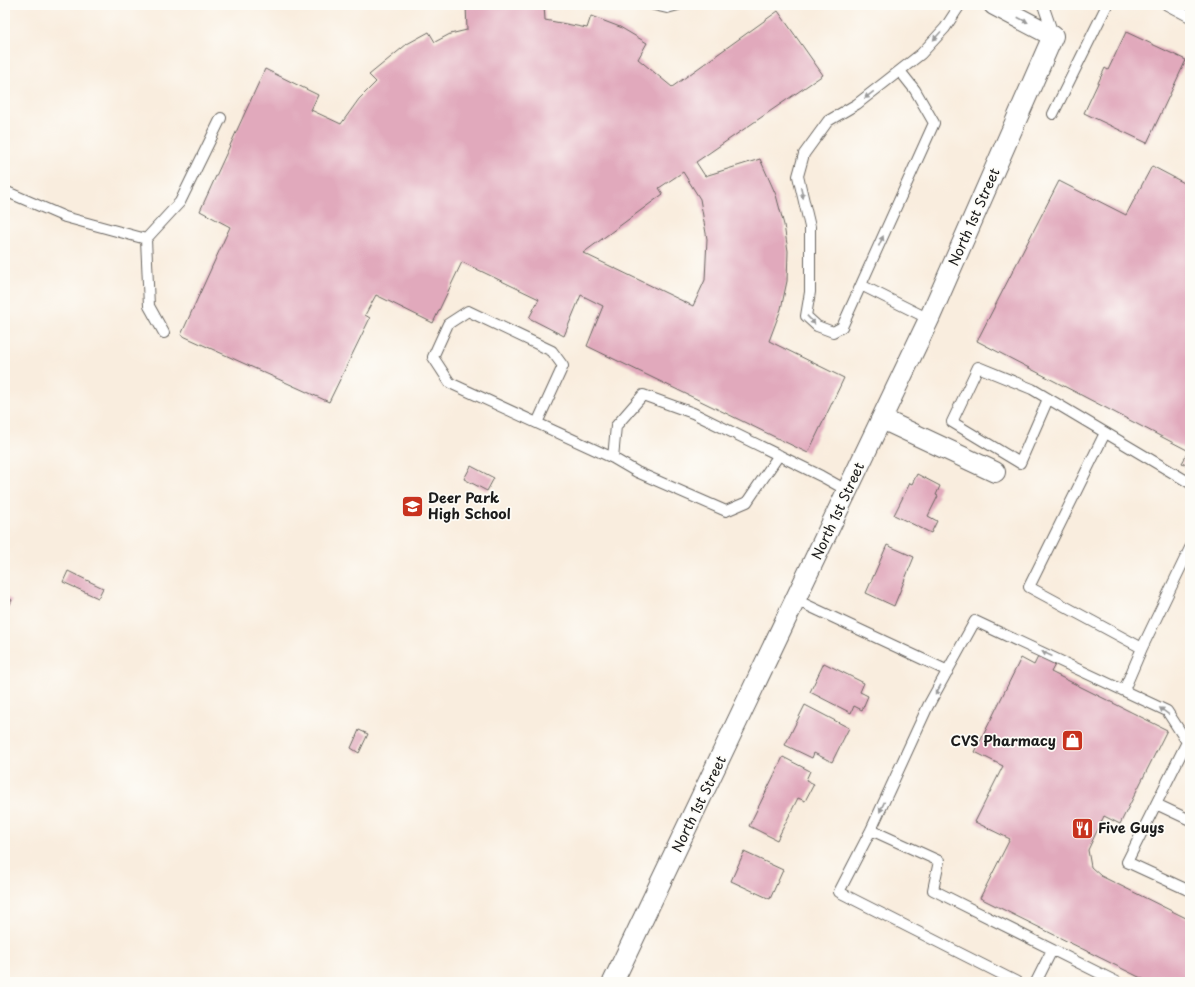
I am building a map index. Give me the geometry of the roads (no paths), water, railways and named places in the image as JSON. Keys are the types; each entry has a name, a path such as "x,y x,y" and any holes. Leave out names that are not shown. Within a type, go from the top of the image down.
{"street":[{"path":"994,5 1053,36"},
{"name":"North 1st Street","path":"614,982 929,319 1053,36"},
{"path":"882,419 994,472"}],"lane":[{"path":"654,5 667,8 678,5"},
{"path":"900,70 915,90 934,123 842,327 832,332 817,326 806,316 810,292 810,227 798,176 804,154 828,121 858,104 900,70 921,54 945,28 960,5"},
{"path":"1043,5 1053,36"},
{"path":"1053,114 1107,5"},
{"path":"1168,5 1190,17"},
{"path":"164,333 149,306 146,239 180,202 221,118"},
{"path":"5,191 65,217 146,239"},
{"path":"861,285 929,319"},
{"path":"537,423 563,366 552,351 468,311 448,324 433,357 450,383 613,458 637,472 726,511 747,502 779,455"},
{"path":"1048,399 1020,463 952,422 978,367 1032,389 1190,483"},
{"path":"613,458 616,426 643,395 693,413 848,491"},
{"path":"1105,433 1029,587 1142,648"},
{"path":"1124,690 1142,648 1190,548"},
{"path":"796,600 948,671"},
{"path":"1016,982 839,892 871,830 928,706 975,621 1167,711 1188,743 1127,862 1190,892"},
{"path":"1156,804 1190,820"},
{"path":"871,830 939,861 933,890 1117,982"},
{"path":"1036,982 1052,950"}],"place":[{"name":"Deer Park High School","path":"413,506"},
{"name":"CVS Pharmacy","path":"1072,741"},
{"name":"Five Guys","path":"1082,828"}]}
